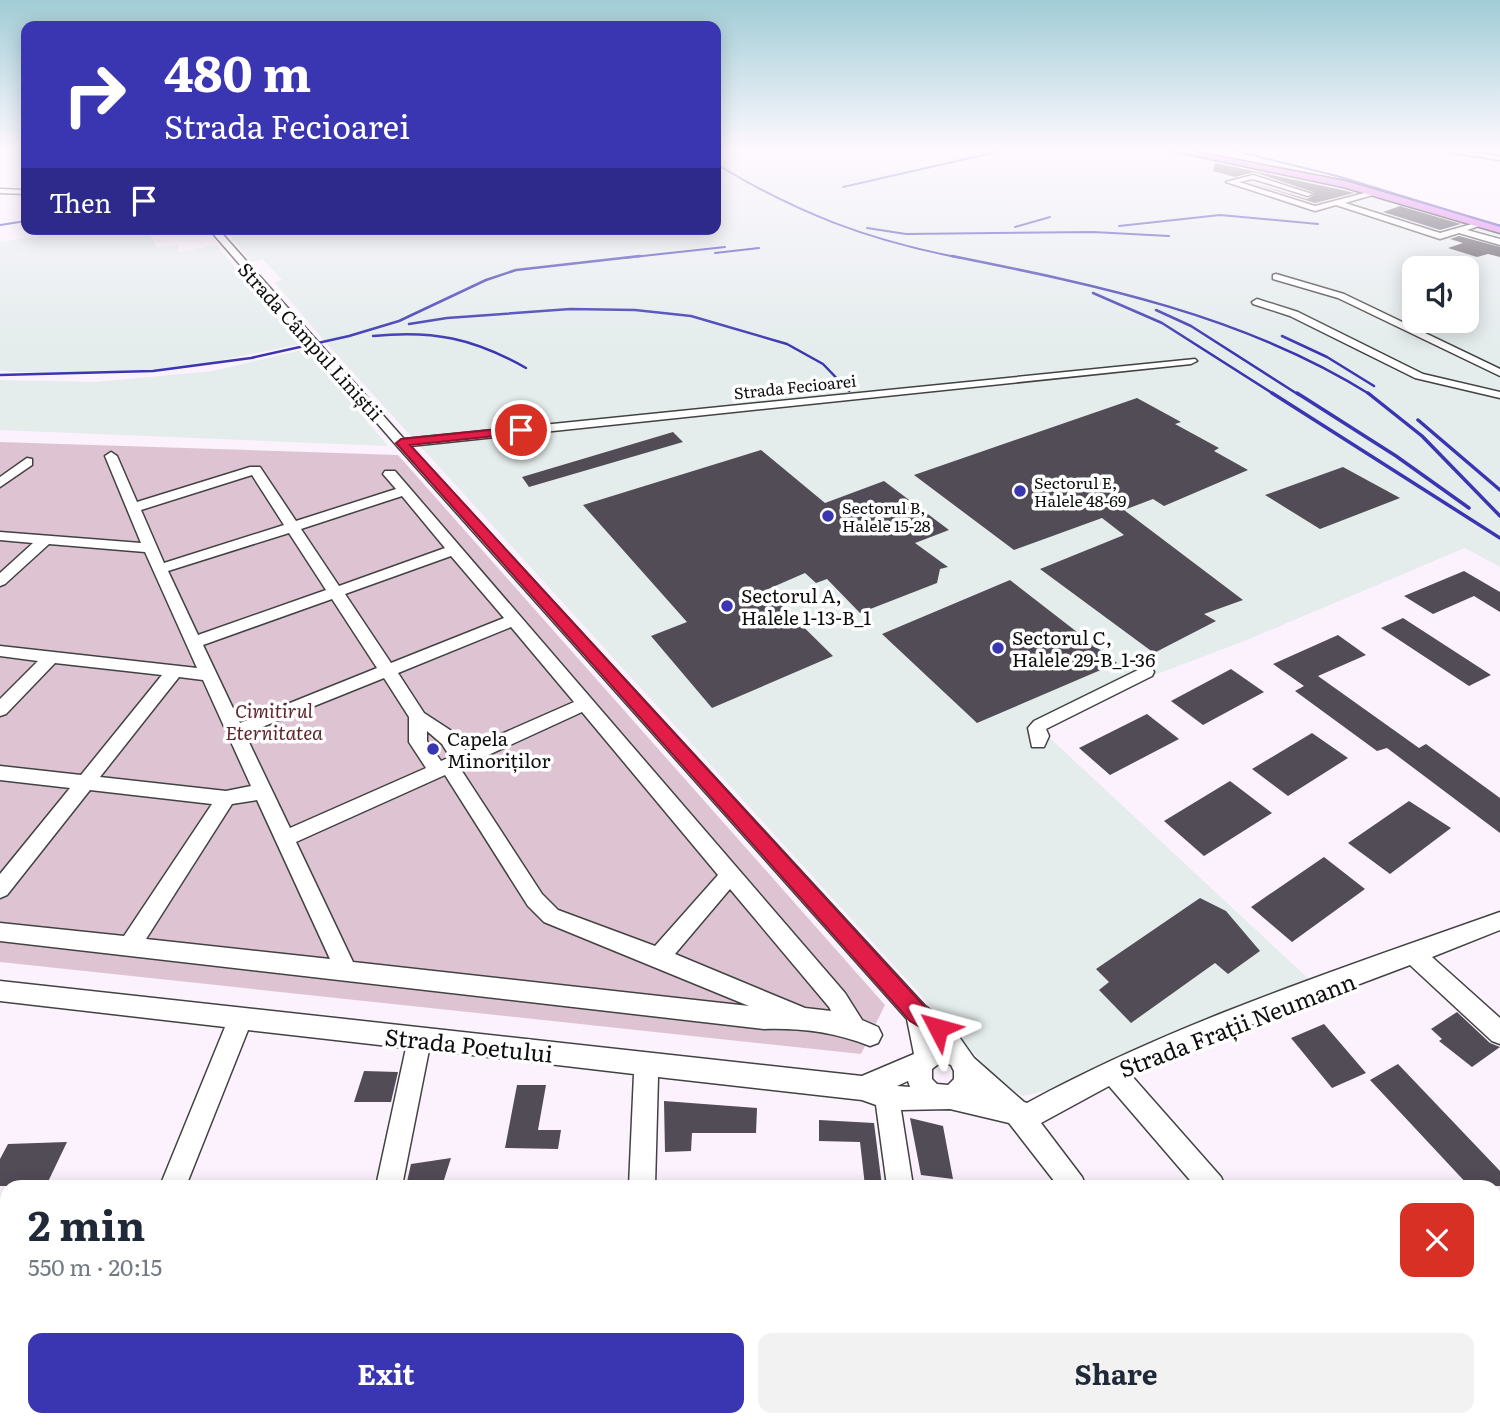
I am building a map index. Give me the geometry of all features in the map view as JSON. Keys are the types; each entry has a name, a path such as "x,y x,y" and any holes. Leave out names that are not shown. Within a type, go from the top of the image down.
{"main road":[{"path":"1452,217 1500,230"}],"street":[{"path":"1379,217 1440,236 1476,224"},
{"path":"1459,230 1499,246"},
{"name":"Strada Câmpul Liniștii","path":"218,235 401,443 917,1014 942,1032 959,1060 992,1086 1022,1116 1069,1180"},
{"path":"1276,277 1341,296 1500,373"},
{"path":"1257,302 1294,314 1419,376 1498,395"},
{"name":"Strada Fecioarei","path":"401,443 1191,361"},
{"path":"111,456 135,507 150,548 287,838 346,971"},
{"path":"0,483 27,462"},
{"path":"135,507 256,470 418,717 450,740 448,765"},
{"path":"390,474 861,1030 801,1017 659,957 566,923 544,911 448,765 418,742 418,717"},
{"path":"161,569 404,491"},
{"path":"0,536 150,548"},
{"path":"0,580 45,540"},
{"path":"195,642 454,550"},
{"path":"236,731 514,620"},
{"path":"0,651 211,675"},
{"path":"0,710 52,656"},
{"path":"0,889 174,671"},
{"path":"1038,742 1040,736 1037,728 1040,725 1146,672"},
{"path":"287,838 587,704"},
{"path":"0,773 226,798 264,791"},
{"path":"130,945 226,798"},
{"path":"659,957 731,874"},
{"name":"Strada Frații Neumann","path":"1022,1116 1193,1036 1500,921"},
{"path":"0,932 764,1018 801,1017"},
{"path":"1415,955 1500,1033"},
{"name":"Strada Poetului","path":"0,991 862,1088 887,1096 915,1100 943,1096 1022,1116"},
{"name":"Strada Câmpul Liniștii","path":"917,1014 923,1060"},
{"path":"175,1180 241,1017"},
{"path":"390,1180 419,1040"},
{"path":"862,1088 923,1060 943,1051 959,1060 968,1077 965,1088 943,1096 922,1083 923,1060"},
{"path":"642,1180 646,1063"},
{"path":"1112,1072 1207,1180"},
{"path":"887,1096 899,1180"}],"shaded area":[{"path":"721,217 1462,217 1500,228 1500,567 1465,548 1242,642 1149,677 1039,728 1311,981 1052,1089 1023,1096 1000,1082 327,344 274,282 282,280 263,259 251,262 230,235 721,235"},
{"path":"43,235 150,235 157,248 177,245 179,252 216,245 301,344 187,367 154,370 41,373 0,371 0,242"},
{"path":"306,349 388,446 0,430 0,380 96,382 213,371"}],"green space":[{"name":"Cimitirul Eternitatea","path":"0,442 398,455 885,1005 861,1054 0,962"}],"building":[{"path":"1397,217 1436,217 1461,224 1440,230"},
{"path":"1459,236 1500,247 1500,257 1488,254 1474,256 1448,248 1463,243 1450,239"},
{"path":"1137,398 1181,422 1175,424 1219,448 1214,451 1248,470 1164,506 1153,499 1124,510 1243,600 1204,614 1216,621 1154,653 1040,569 1124,535 1102,518 1014,550 914,475"},
{"path":"673,432 683,442 529,487 522,477"},
{"path":"761,450 825,503 884,481 949,530 915,543 948,567 940,569 937,583 860,613 827,579 816,583 805,573 766,590 833,656 712,708 651,636 687,622 583,505"},
{"path":"1343,467 1400,498 1320,529 1265,495"},
{"path":"1464,571 1500,592 1500,612 1474,596 1433,614 1404,596"},
{"name":"Sectorul C, Halele 29-B_1-36","path":"1010,580 1117,663 977,723 882,634"},
{"path":"1403,618 1491,675 1469,686 1381,628"},
{"path":"1338,635 1366,655 1318,676 1419,748 1426,744 1500,798 1500,833 1387,748 1377,751 1295,691 1304,686 1273,664"},
{"path":"1231,669 1264,692 1203,725 1171,701"},
{"path":"1147,714 1179,739 1110,775 1079,748"},
{"path":"1312,733 1348,758 1288,796 1252,769"},
{"path":"1230,781 1272,813 1204,856 1164,821"},
{"path":"1409,801 1451,828 1390,874 1348,843"},
{"path":"1324,857 1365,889 1292,942 1251,907"},
{"path":"1200,898 1226,911 1260,951 1228,974 1215,963 1131,1023 1099,990 1109,982 1096,969"},
{"path":"1457,1012 1490,1043 1500,1047 1472,1067 1439,1041 1442,1039 1431,1029"},
{"path":"1324,1024 1366,1073 1332,1088 1291,1038"},
{"path":"1398,1064 1500,1171 1500,1180 1463,1180 1370,1080"},
{"path":"364,1071 398,1072 391,1102 354,1102"},
{"path":"517,1085 546,1085 538,1130 561,1130 558,1149 505,1148"},
{"path":"664,1101 757,1108 756,1133 692,1133 691,1151 665,1152"},
{"path":"910,1118 943,1126 953,1179 921,1175"},
{"path":"819,1120 874,1123 881,1180 864,1180 860,1142 819,1141"},
{"path":"67,1142 49,1180 0,1180 0,1159 8,1144"},
{"path":"451,1158 444,1180 407,1180 411,1164"}],"railway":[{"path":"818,217 894,243 961,258"},
{"path":"1015,227 1050,217"},
{"path":"1119,226 1206,217"},
{"path":"1237,217 1318,224"},
{"path":"1469,217 1500,226"},
{"path":"0,225 21,222"},
{"path":"867,228 906,234 1093,232 1169,236"},
{"path":"624,258 725,247"},
{"path":"715,253 759,248"},
{"path":"0,375 153,371 251,358 349,336 399,321 486,280 516,270 640,256"},
{"path":"952,256 1168,306 1272,344 1322,367 1369,394"},
{"path":"1093,293 1162,323 1275,395"},
{"path":"409,324 447,318 570,309 635,310 691,316 787,344 823,364 849,391"},
{"path":"1156,310 1191,326 1299,395"},
{"path":"373,336 415,334 452,338 488,350 526,368"},
{"path":"1282,336 1327,357 1374,386"},
{"path":"1272,393 1500,538"},
{"path":"1297,393 1396,456 1469,508"},
{"path":"1369,394 1422,436 1500,516"},
{"path":"1418,420 1500,490"}],"place":[{"name":"Sectorul E, Halele 48-69","path":"1020,491"},
{"name":"Sectorul B, Halele 15-28","path":"828,516"},
{"name":"Sectorul A, Halele 1-13-B_1","path":"727,606"},
{"name":"Sectorul C, Halele 29-B_1-36","path":"998,648"},
{"name":"Capela Minoriților","path":"433,749"}],"route":[{"path":"521,430 401,443 917,1014 938,1028"}]}
